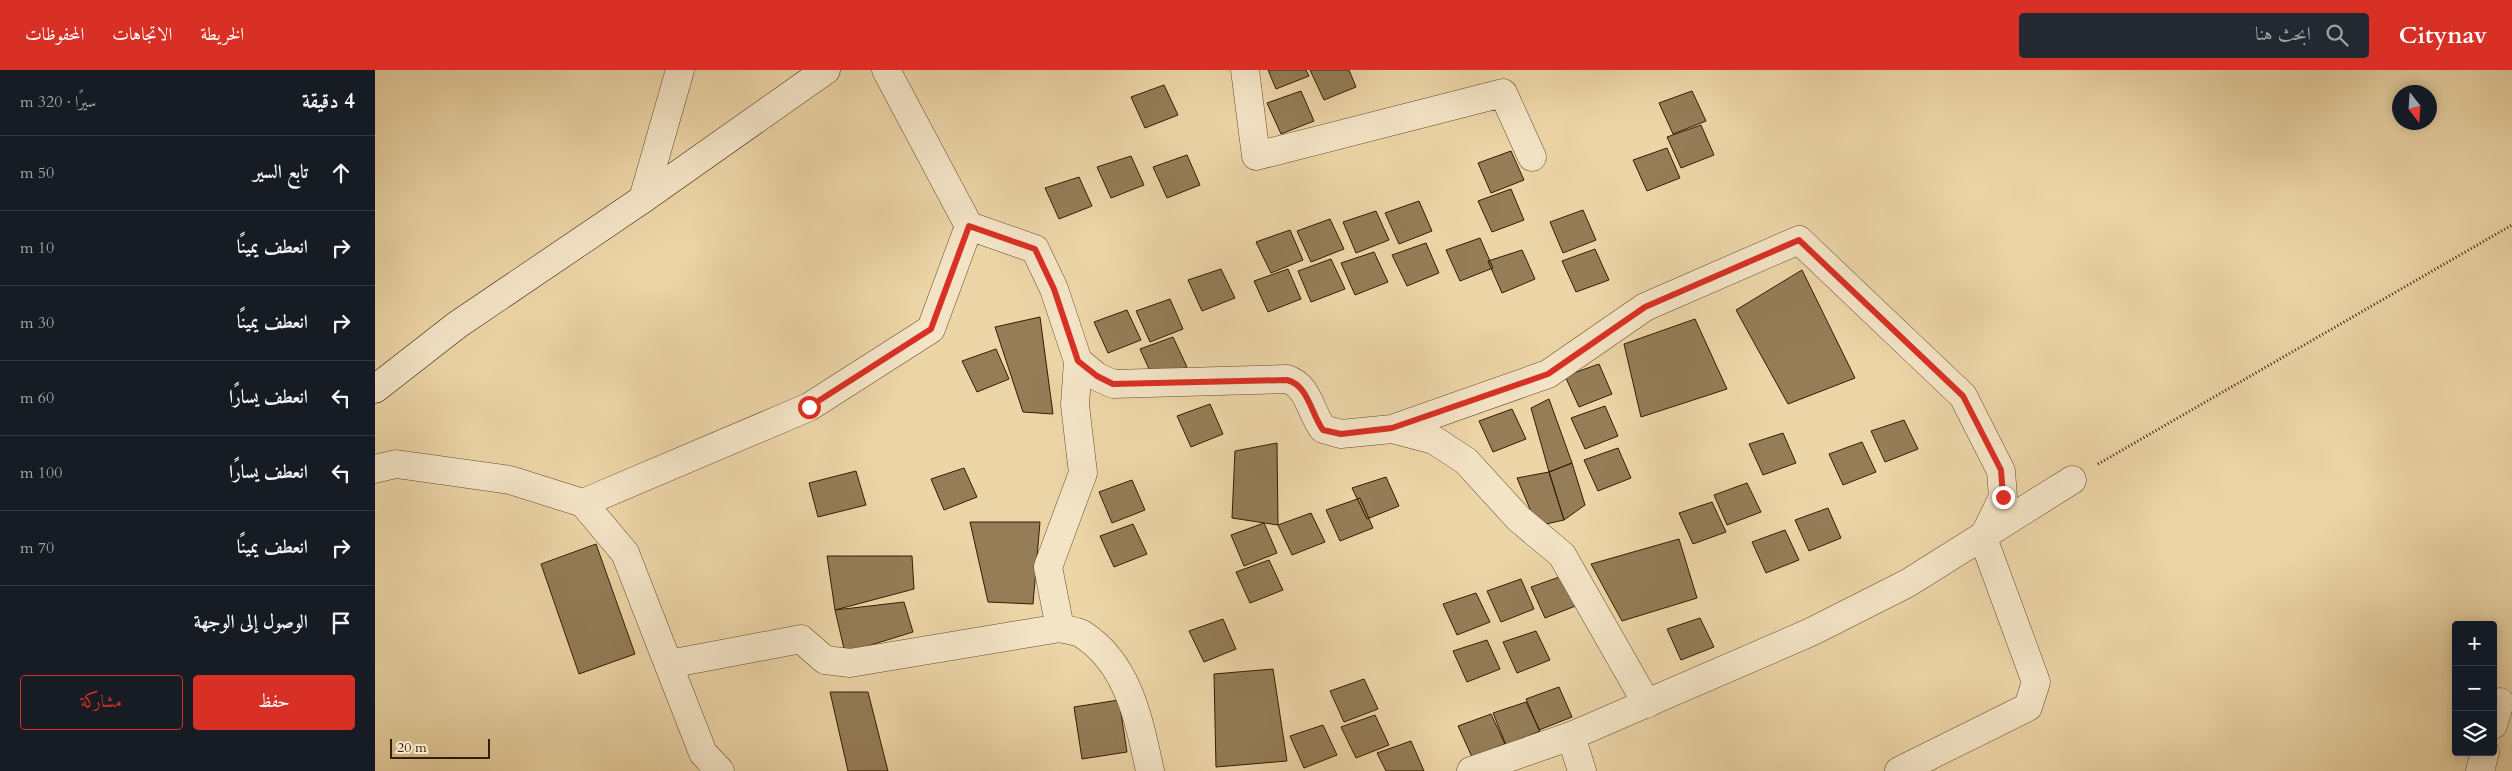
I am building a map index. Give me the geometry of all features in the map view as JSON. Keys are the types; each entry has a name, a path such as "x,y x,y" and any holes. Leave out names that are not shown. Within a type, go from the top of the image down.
{"street":[{"path":"643,199 681,70"},
{"path":"375,389 457,325 643,199 826,70"},
{"path":"886,70 969,226 1035,249 1054,289 1078,361 1075,406 1083,473 1048,567 1060,628"},
{"path":"1245,70 1256,156 1503,93 1532,158"},
{"path":"583,503 809,407 931,329 969,226"},
{"path":"1078,361 1097,376 1113,384 1287,380 1297,382 1304,390 1314,418 1323,430 1341,434 1392,428 1548,374 1645,307 1799,240 1963,396 2001,470 2003,497 1983,538 2036,682 2028,707 1899,771"},
{"path":"1392,428 1434,440 1466,461 1519,519 1562,555 1647,704"},
{"path":"375,469 396,464 510,480 583,503 625,554 703,753 720,771"},
{"path":"1471,771 1571,736 1811,632 1908,583 1983,538 2071,480"},
{"path":"669,664 801,639 825,660 850,663 1060,628 1081,633 1094,644 1124,681 1136,710 1150,771"},
{"path":"1571,736 1582,771"},
{"path":"2480,771 2484,756"}],"path":[{"path":"2071,480 2512,225"}],"building":[{"path":"1268,70 1306,70 1309,76 1276,89"},
{"path":"1310,70 1349,70 1356,87 1324,100"},
{"path":"1164,85 1178,115 1145,128 1131,97"},
{"path":"1301,91 1314,121 1281,134 1267,103"},
{"path":"1692,91 1706,121 1673,134 1659,103"},
{"path":"1701,125 1714,155 1681,168 1667,137"},
{"path":"1667,148 1680,178 1647,191 1633,160"},
{"path":"1511,151 1524,180 1491,193 1478,163"},
{"path":"1187,155 1200,185 1167,198 1153,167"},
{"path":"1131,156 1144,185 1111,198 1097,167"},
{"path":"1079,177 1092,206 1059,219 1045,188"},
{"path":"1511,189 1524,220 1492,232 1478,201"},
{"path":"1419,201 1432,231 1399,244 1385,213"},
{"path":"1583,210 1596,240 1563,253 1550,222"},
{"path":"1376,211 1389,240 1356,253 1343,222"},
{"path":"1330,219 1344,249 1311,262 1297,231"},
{"path":"1290,230 1303,260 1271,273 1256,242"},
{"path":"1480,238 1493,268 1460,281 1446,250"},
{"path":"1426,243 1439,273 1407,286 1392,255"},
{"path":"1595,249 1609,280 1576,292 1562,261"},
{"path":"1522,250 1535,279 1502,293 1488,261"},
{"path":"1374,252 1388,282 1355,295 1341,263"},
{"path":"1331,259 1345,289 1311,302 1298,271"},
{"path":"1221,269 1235,298 1202,311 1188,280"},
{"path":"1288,269 1301,299 1268,312 1254,281"},
{"path":"1802,270 1855,378 1788,404 1736,310"},
{"path":"1170,299 1183,329 1150,342 1136,311"},
{"path":"1127,310 1141,340 1108,353 1094,322"},
{"path":"1040,317 1053,414 1023,412 995,327"},
{"path":"1695,319 1727,389 1641,417 1624,344"},
{"path":"1173,337 1187,367 1154,380 1140,349"},
{"path":"996,349 1009,379 977,392 962,361"},
{"path":"1599,364 1612,394 1579,407 1565,376"},
{"path":"1549,399 1572,463 1549,472 1531,408"},
{"path":"1210,404 1223,434 1191,447 1177,416"},
{"path":"1605,406 1618,436 1585,449 1571,418"},
{"path":"1512,409 1526,439 1493,452 1479,421"},
{"path":"1904,420 1918,449 1885,462 1871,431"},
{"path":"1783,433 1796,463 1763,475 1749,444"},
{"path":"1862,442 1876,472 1843,485 1829,454"},
{"path":"1277,443 1278,525 1232,518 1235,451"},
{"path":"1618,448 1631,478 1598,491 1584,460"},
{"path":"1572,463 1585,505 1564,520 1549,472"},
{"path":"964,468 977,497 944,510 931,479"},
{"path":"856,471 866,505 818,517 809,483"},
{"path":"1549,472 1564,520 1537,526 1517,478"},
{"path":"1386,477 1399,506 1367,519 1352,488"},
{"path":"1132,480 1145,510 1112,523 1099,492"},
{"path":"1747,483 1761,512 1727,525 1714,495"},
{"path":"1360,498 1373,528 1340,541 1326,510"},
{"path":"1712,502 1726,532 1693,544 1679,513"},
{"path":"1828,508 1841,538 1809,551 1795,520"},
{"path":"1311,513 1325,542 1292,555 1278,525"},
{"path":"970,522 1040,522 1033,604 988,602"},
{"path":"1264,523 1277,553 1244,566 1231,535"},
{"path":"1133,524 1147,554 1114,567 1100,536"},
{"path":"1785,530 1799,560 1766,573 1752,542"},
{"path":"1679,539 1697,598 1622,621 1591,564"},
{"path":"596,544 635,654 579,674 541,564"},
{"path":"827,556 912,556 914,589 835,610"},
{"path":"1269,560 1283,590 1250,603 1236,572"},
{"path":"1565,575 1578,605 1545,618 1531,587"},
{"path":"1521,579 1534,609 1501,622 1487,591"},
{"path":"1476,593 1490,622 1457,635 1443,604"},
{"path":"904,602 913,632 845,653 835,610"},
{"path":"1700,618 1714,647 1681,660 1667,629"},
{"path":"1223,619 1236,649 1204,662 1189,631"},
{"path":"1536,631 1550,660 1517,673 1503,642"},
{"path":"1487,640 1500,669 1467,682 1453,651"},
{"path":"1273,669 1287,761 1216,767 1214,674"},
{"path":"1364,679 1378,709 1344,722 1330,691"},
{"path":"1559,687 1572,717 1539,730 1526,699"},
{"path":"830,692 868,692 888,771 848,771"},
{"path":"1119,700 1127,752 1082,759 1074,707"},
{"path":"1526,702 1540,731 1506,745 1493,713"},
{"path":"1491,714 1505,744 1472,757 1458,726"},
{"path":"1375,715 1389,745 1356,758 1341,727"},
{"path":"1323,725 1337,755 1304,768 1290,736"},
{"path":"1411,741 1424,771 1386,771 1377,753"}],"route":[{"path":"809,407 931,329 969,226 1035,249 1054,289 1078,361 1097,376 1113,384 1287,380 1297,382 1304,390 1314,418 1323,430 1341,434 1392,428 1548,374 1645,307 1799,240 1963,396 2001,470 2003,497"}]}
